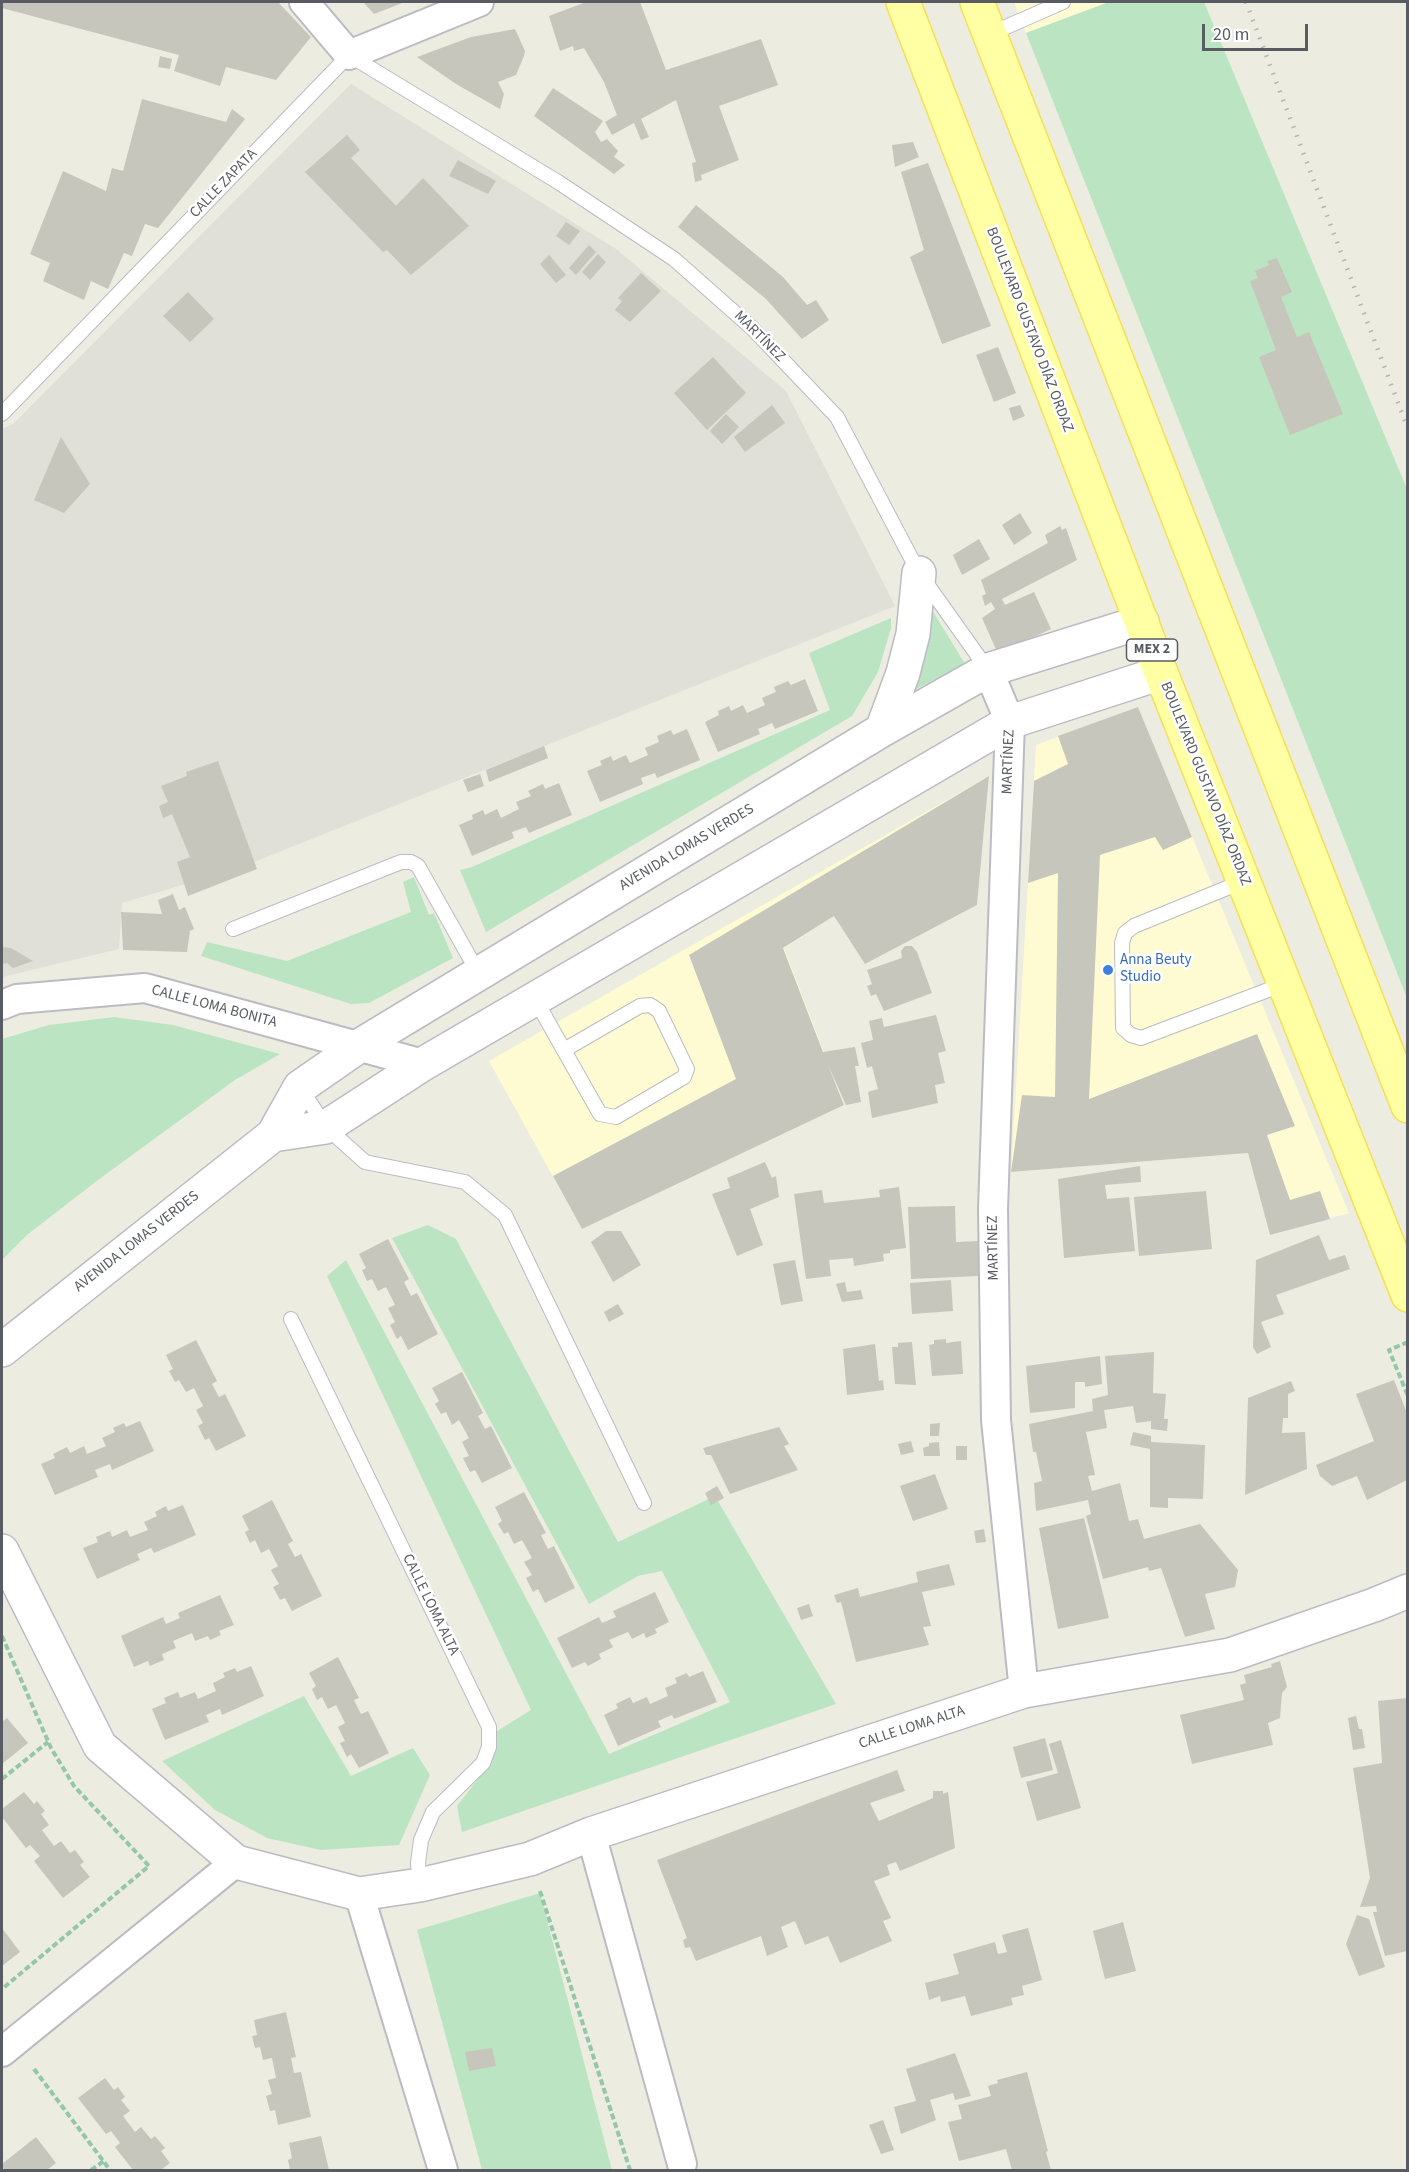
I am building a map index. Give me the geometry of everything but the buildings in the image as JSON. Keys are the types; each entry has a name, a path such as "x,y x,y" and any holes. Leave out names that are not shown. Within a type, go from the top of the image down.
{"main road":[{"name":"BOULEVARD GUSTAVO DÍAZ ORDAZ","path":"903,2 1161,673 1407,1295"},
{"path":"977,2 1407,1107"}],"street":[{"path":"304,2 349,55"},
{"name":"CALLE ZAPATA","path":"349,55 479,2"},
{"path":"882,730 903,673 913,634 919,573"},
{"name":"AVENIDA LOMAS VERDES","path":"2,1350 273,1135 300,1087 358,1046 882,730 988,670 1142,622"},
{"name":"MARTÍNEZ","path":"988,670 1010,722 993,1209 996,1420 1024,1691"},
{"name":"AVENIDA LOMAS VERDES","path":"273,1135 326,1127 423,1064 1010,722 1161,673"},
{"name":"CALLE LOMA BONITA","path":"2,1005 16,999 145,988 423,1064"},
{"name":"CALLE LOMA ALTA","path":"2,1551 100,1746 236,1862 358,1894 420,1885 530,1859 591,1834 1024,1691 1230,1655 1374,1605 1407,1591"},
{"path":"591,1834 682,2164"},
{"path":"8,2047 236,1862"},
{"path":"358,1894 443,2170"}],"lane":[{"path":"990,34 1063,2"},
{"name":"CALLE ZAPATA","path":"2,414 349,55"},
{"name":"MARTÍNEZ","path":"349,55 558,182 674,259 752,328 837,417 919,573 988,670"},
{"path":"233,929 401,861 411,861 418,866 479,974"},
{"path":"1244,880 1134,926 1125,933 1122,943 1123,1028 1131,1035 1140,1038 1284,984"},
{"path":"535,999 600,1114 616,1117 684,1077 687,1069 659,1011 650,1005 640,1006 564,1050"},
{"path":"300,1087 326,1127 364,1162 465,1182 505,1215 644,1503"},
{"name":"CALLE LOMA ALTA","path":"291,1319 489,1726 489,1747 483,1763 434,1812 421,1840 418,1863 420,1885"}],"path":[{"path":"1407,1342 1389,1350 1407,1396"},
{"path":"2,1636 48,1742 74,1786 149,1866 2,1989"},
{"path":"2,1779 48,1742"},
{"path":"530,1859 630,2170"},
{"path":"8,2047 110,2170"},
{"path":"92,2170 104,2161"}],"shaded area":[{"path":"1014,2 1109,2 1026,33"},
{"path":"351,84 616,249 786,391 895,606 239,868 122,903 119,949 2,977 2,429 13,424"},
{"path":"1138,707 1349,1213 1270,1235 1248,1153 1011,1172 1036,745"},
{"path":"989,776 977,905 865,964 834,916 784,948 844,1105 582,1229 489,1061"}],"green space":[{"path":"1109,2 1204,2 1407,489 1407,998 1026,33"},
{"path":"923,595 965,664 910,692"},
{"path":"891,618 891,628 878,672 852,716 486,932 460,870 472,867 830,710 809,653"},
{"path":"414,877 429,915 434,913 453,958 369,1003 351,1004 201,956 207,942 287,961 411,912 403,882"},
{"path":"114,1017 173,1025 280,1054 235,1080 98,1180 27,1235 2,1260 2,1039 49,1025"},
{"path":"428,1225 456,1239 618,1542 715,1496 836,1704 462,1832 457,1806 482,1774 489,1757 489,1736 531,1710 327,1276 346,1260 609,1754 730,1702 662,1571 638,1576 589,1604 392,1238"},
{"path":"304,1696 351,1776 413,1748 430,1775 399,1845 321,1850 267,1838 215,1810 162,1761"},
{"path":"540,1893 612,2170 482,2170 417,1930"}],"railway":[{"path":"1246,2 1408,429"}],"place":[{"name":"Anna Beuty Studio","path":"1108,970"}]}
